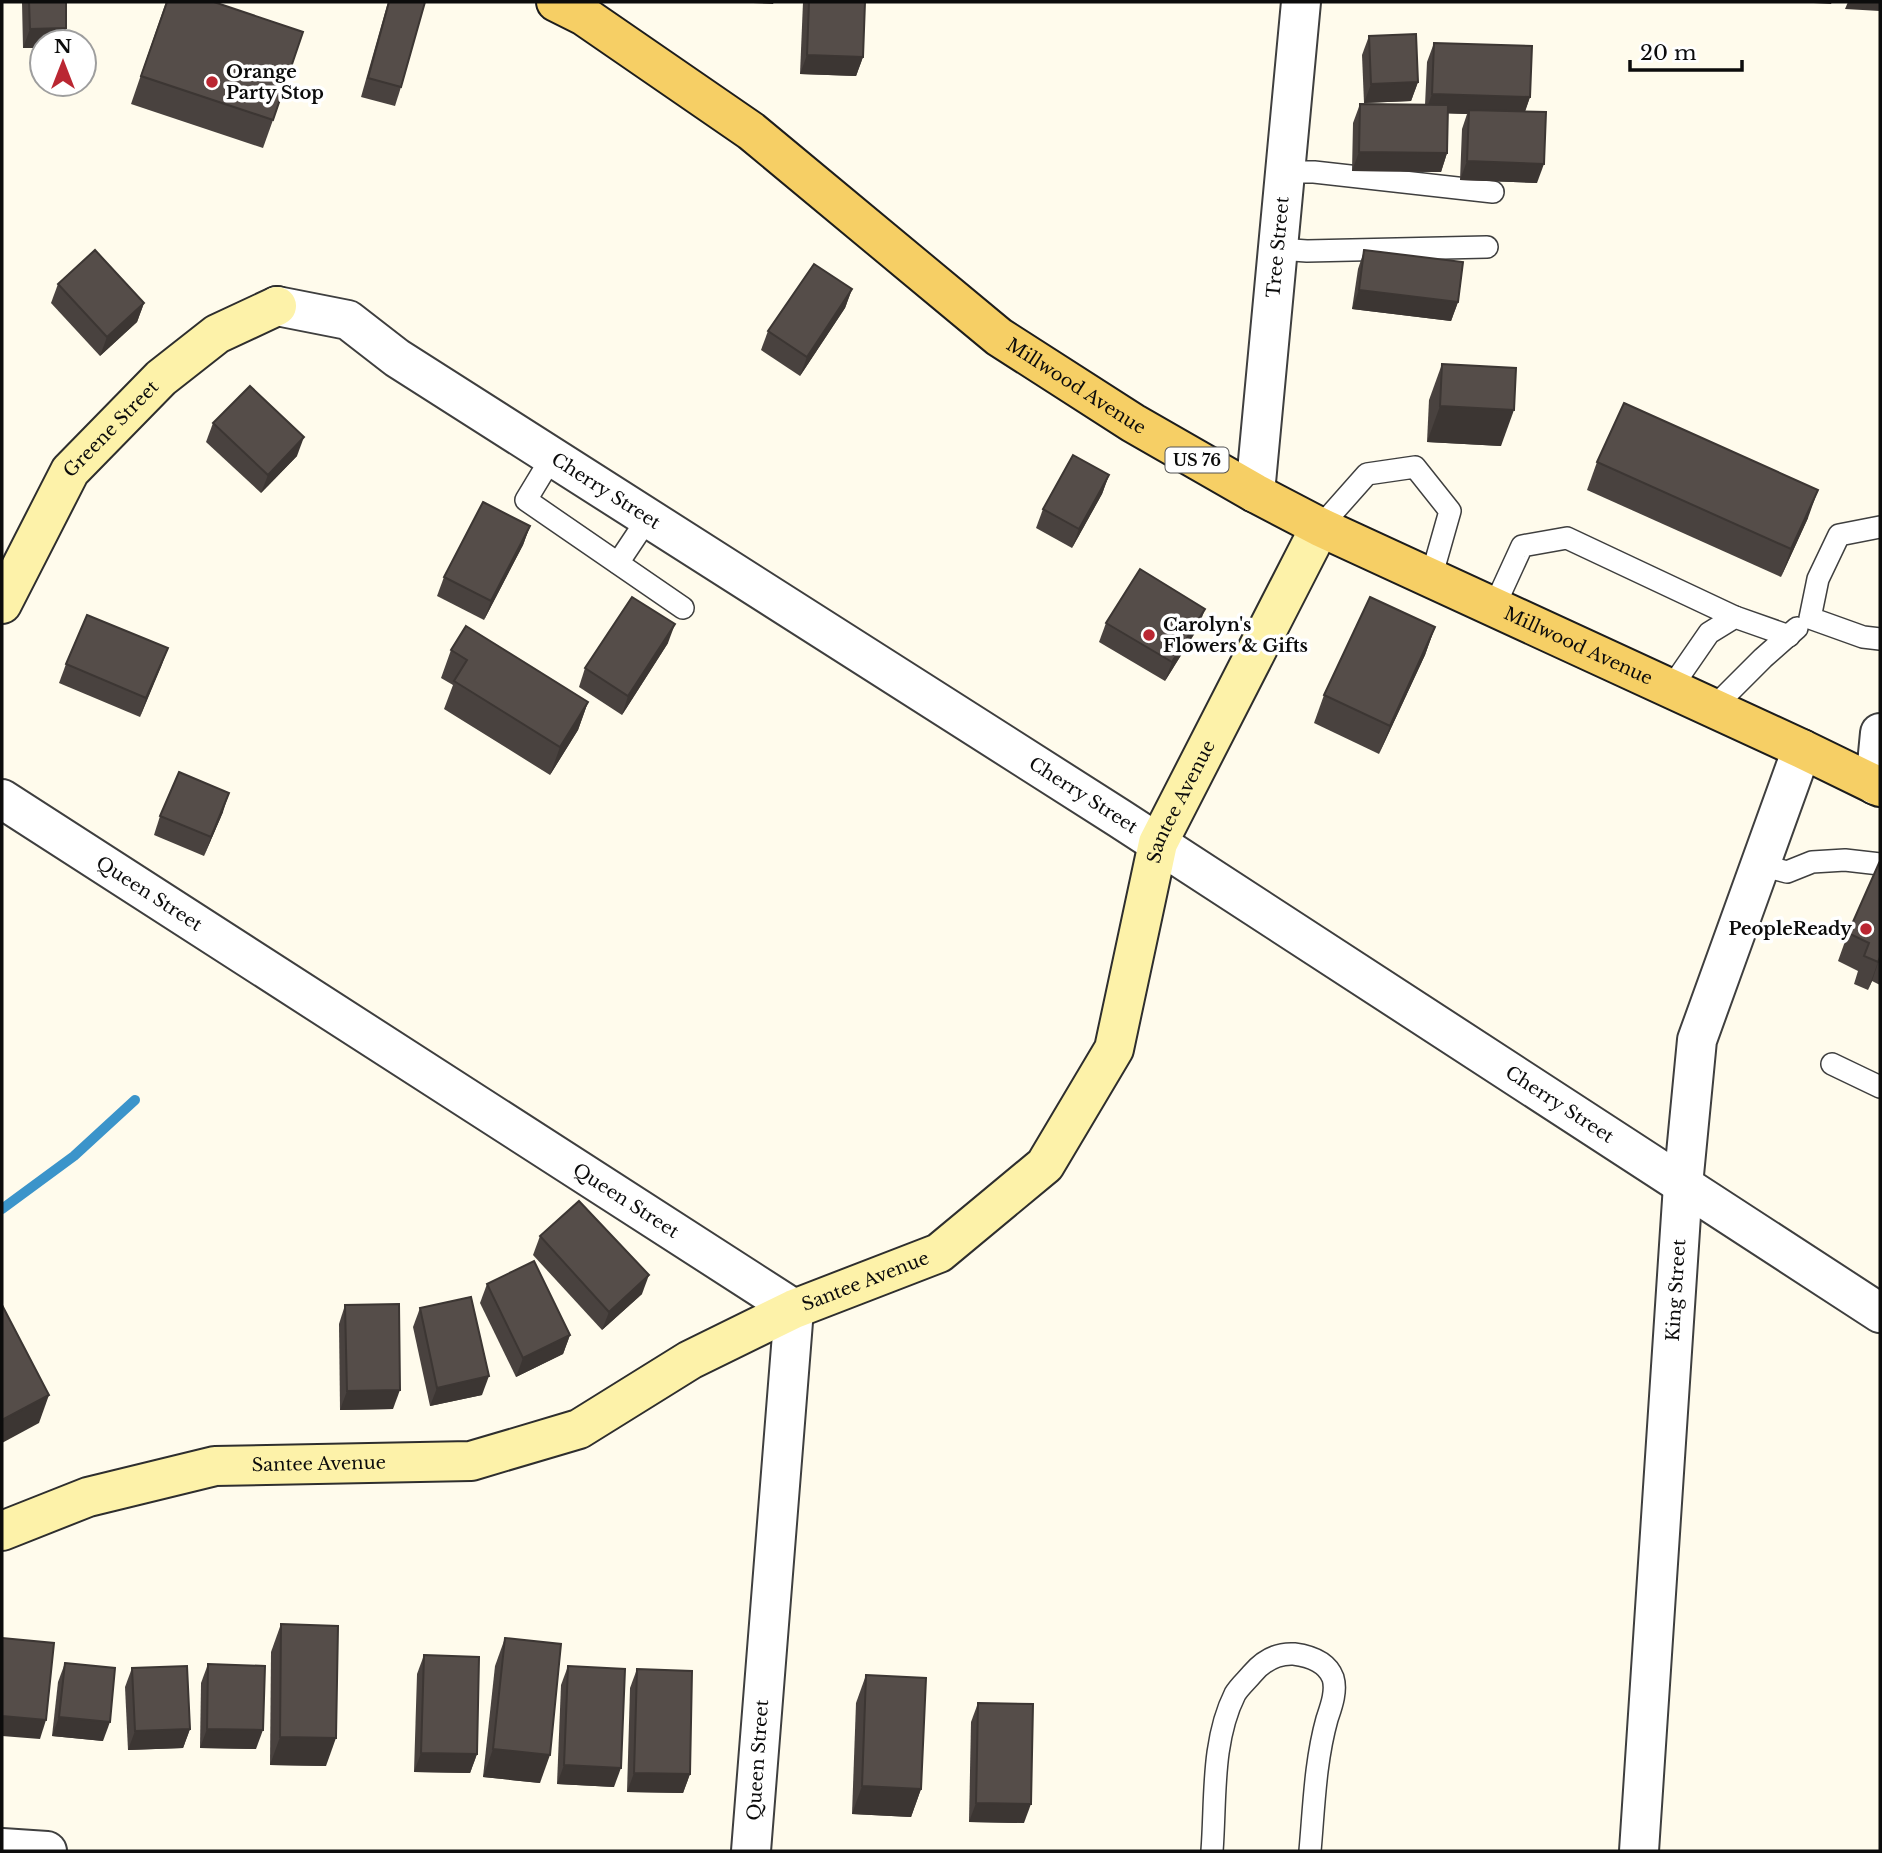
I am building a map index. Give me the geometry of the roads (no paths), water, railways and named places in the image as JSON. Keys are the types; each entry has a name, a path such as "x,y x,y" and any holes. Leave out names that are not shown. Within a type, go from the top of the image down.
{"main road":[{"name":"Millwood Avenue","path":"574,7 751,131 999,337 1133,423 1255,494 1320,527 1878,786"}],"street":[{"name":"Tree Street","path":"1255,494 1301,2"},
{"name":"Cherry Street","path":"277,306 348,320 397,358 1157,843 1880,1312"},
{"name":"Greene Street","path":"2,604 70,471 161,378 217,334 277,306"},
{"name":"Santee Avenue","path":"2,1531 88,1497 215,1466 471,1461 579,1429 690,1360 794,1309 939,1253 1045,1165 1114,1049 1157,843 1320,527"},
{"path":"1878,786 1880,733"},
{"name":"King Street","path":"1639,1851 1683,1185 1697,1040 1802,749"},
{"name":"Queen Street","path":"2,799 794,1309 751,1851"},
{"path":"2,1848 47,1851"}],"lane":[{"path":"1286,172 1314,172 1493,192"},
{"path":"1278,250 1487,247"},
{"path":"552,457 526,500 683,608"},
{"path":"1320,527 1367,474 1415,467 1450,512 1431,578"},
{"path":"618,563 648,518"},
{"path":"1713,708 1810,618 1818,579 1839,534 1880,527"},
{"path":"1494,607 1522,546 1567,538 1735,617 1789,636"},
{"path":"1671,688 1709,634 1735,617"},
{"path":"1810,618 1863,637 1880,639"},
{"path":"1760,865 1787,872 1812,862 1845,860 1880,864"},
{"path":"1832,1063 1880,1087"},
{"path":"1212,1851 1218,1754 1225,1721 1236,1692 1267,1660 1292,1654 1309,1657 1326,1667 1333,1679 1333,1698 1317,1766 1310,1851"}],"waterway":[{"path":"2,1209 74,1156 135,1100"}],"place":[{"name":"Orange Party Stop","path":"212,82"},
{"name":"Carolyn's Flowers & Gifts","path":"1149,635"},
{"name":"PeopleReady","path":"1866,929"}]}
